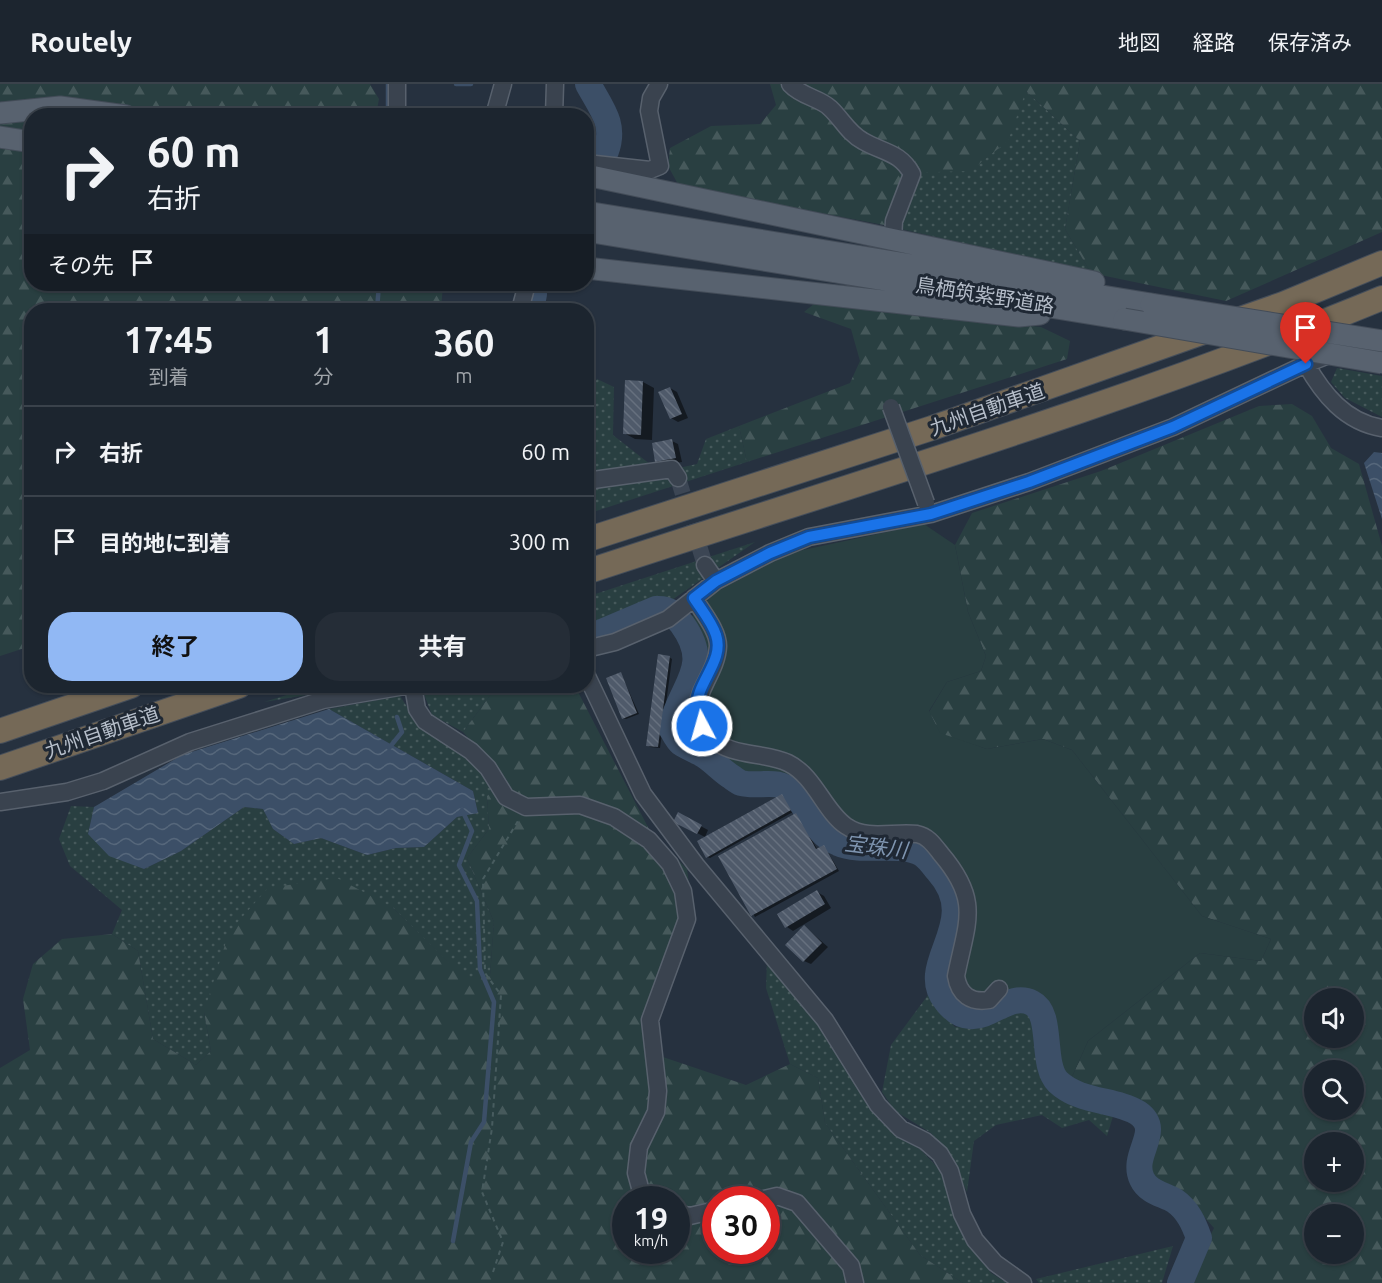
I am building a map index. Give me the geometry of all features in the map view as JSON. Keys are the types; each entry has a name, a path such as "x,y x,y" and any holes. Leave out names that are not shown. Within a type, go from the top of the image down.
{"highway":[{"path":"1283,304 1382,252"},
{"name":"九州自動車道","path":"594,537 932,428 1283,304 1382,263"},
{"name":"九州自動車道","path":"594,569 939,458 1179,374 1382,298"},
{"name":"九州自動車道","path":"0,731 111,693"},
{"name":"九州自動車道","path":"0,768 219,693"}],"main road":[{"path":"0,115 24,112"},
{"path":"0,115 24,120"},
{"path":"3,138 24,141"},
{"path":"3,138 24,144"},
{"path":"594,177 1092,280 1111,298"},
{"name":"鳥栖筑紫野道路","path":"594,223 1151,304 1382,341"},
{"name":"鳥栖筑紫野道路","path":"594,223 1124,319 1382,363"},
{"path":"594,269 1019,315 1080,311"}],"street":[{"path":"397,84 397,108"},
{"path":"496,108 503,84"},
{"path":"554,108 555,84"},
{"path":"594,164 650,170 660,166 649,111 651,98 659,84"},
{"path":"790,84 803,96 829,106 844,128 862,141 904,160 912,174 894,221 893,238"},
{"path":"594,647 615,642 668,619 716,581 770,553 809,537 1029,482 1173,427 1306,364 1382,334"},
{"path":"1306,364 1320,389 1342,412 1382,428"},
{"path":"891,407 928,508"},
{"path":"594,480 658,469 672,469 678,478"},
{"path":"705,565 716,581"},
{"path":"688,604 716,635 718,646 696,709 702,726 711,738 723,747 788,763 806,776 845,825 874,835 918,834 929,839 958,874 966,889 969,909 956,976 957,986 965,997 976,1002 989,1000 999,989"},
{"path":"594,691 643,794 696,865 825,1020 878,1105 901,1129 925,1141 940,1154 950,1171 962,1214 975,1240 995,1263 1023,1283"},
{"path":"0,802 68,792 103,781 201,738 323,700 364,693"},
{"path":"414,693 417,709 425,721 471,751 488,768 506,797 526,807 580,805 614,817 650,840 670,864 683,891 687,920 650,1020 657,1102 656,1112 639,1147 636,1173 640,1186"},
{"path":"780,1197 797,1203 851,1266 855,1283"}],"path":[{"path":"493,1272 503,1242 482,1192 492,1128 501,995 485,973 483,879 526,807"}],"green space":[{"path":"0,84 370,84 379,99 377,108 24,108 24,291 442,291 442,303 24,303 24,648 0,656"},
{"path":"770,84 1382,84 1382,232 1226,301 1091,273 1065,229 1080,141 1026,91 1008,141 970,171 904,173 884,225 679,186 668,166 670,148 711,126 760,124 776,105"},
{"path":"1026,91 1080,141 1065,229 1091,273 884,225 904,173"},
{"path":"815,303 1041,327 1070,341 1067,359 747,462 739,426 850,383 860,361 851,329 804,312"},
{"path":"1337,368 1382,376 1382,417 1345,398 1331,382"},
{"path":"597,379 614,387 613,435 660,472 697,464 706,439 739,426 747,462 594,512 594,384"},
{"path":"1292,404 1312,416 1331,448 1359,464 1382,546 1382,1283 1187,1283 1214,1228 1188,1199 1155,1185 1146,1164 1161,1128 1141,1105 1088,1092 1071,1079 1088,1041 1200,953 1261,961 1271,939 1202,916 1072,750 1043,739 987,749 940,734 929,712 947,682 981,671 986,656 968,612 955,545 972,513 1101,471 1259,406"},
{"path":"924,524 955,545 968,612 986,656 981,671 947,682 929,711 940,733 987,749 1043,739 1072,750 1202,916 1271,939 1261,961 1200,953 1088,1041 1071,1079 1056,1069 1048,1010 1038,998 1016,994 986,1007 971,1009 957,1002 945,986 943,969 961,919 959,892 926,851 911,845 850,842 827,826 796,786 776,778 739,774 710,747 689,738 680,718 704,657 688,620 716,592 789,553"},
{"path":"755,542 672,600 599,621 594,618 594,594"},
{"path":"293,693 319,693 264,702"},
{"path":"424,693 492,693 463,732 432,715"},
{"path":"492,693 579,693 651,833 687,869 694,922 655,1011 657,1055 746,1085 790,1064 818,1078 825,1123 920,1255 963,1283 0,1283 0,1068 30,1050 23,999 33,964 62,939 112,934 138,951 153,1039 196,1065 211,1051 204,1012 229,932 268,888 337,878 392,907 468,981 490,976 494,922 467,858 489,829 487,796 507,780 463,732"},
{"path":"400,696 419,725 507,781 487,796 489,829 467,858 494,922 490,976 468,982 392,907 204,1012 211,1051 196,1065 153,1039 138,951 112,934 122,910 70,866 59,839 71,806 94,807 88,834 144,869 181,851 244,807 263,809 273,829 294,844 321,838 367,855 396,848 424,847 457,817 478,813 473,791 329,709"},
{"path":"767,958 817,1022 886,1126 921,1150 942,1172 963,1235 991,1273 1007,1283 963,1283 920,1255 825,1123 818,1078 790,1064 766,988"},
{"path":"928,995 955,1027 992,1022 1019,1010 1036,1019 1046,1077 1070,1097 1114,1113 1107,1136 1089,1120 1062,1128 1042,1115 996,1125 974,1141 967,1192 949,1154 931,1133 895,1111 882,1092 891,1045"},
{"path":"1173,1246 1162,1283 1039,1283 1036,1279"}],"water":[{"path":"1374,452 1382,453 1382,519 1364,463"},
{"path":"329,709 473,791 478,813 457,817 424,847 396,848 367,855 321,838 294,844 273,829 263,809 244,807 181,851 144,869 109,856 88,834 94,807 182,755"}],"building":[{"path":"625,380 643,381 641,435 623,434"},
{"path":"670,387 682,414 670,419 658,392"},
{"path":"672,439 676,458 655,462 652,443"},
{"path":"658,654 670,656 658,747 646,746"},
{"path":"621,672 637,713 622,719 606,678"},
{"path":"782,794 791,810 706,858 697,841"},
{"path":"678,812 702,825 697,834 673,822"},
{"path":"796,813 816,849 824,845 837,869 751,916 718,856"},
{"path":"817,890 825,904 785,928 777,914"},
{"path":"804,925 822,943 803,962 785,945"}],"waterway":[{"path":"388,84 388,108"},
{"path":"456,84 471,84"},
{"name":"宝珠川","path":"588,84 606,116 609,133 606,151"},
{"path":"378,291 378,303"},
{"name":"宝珠川","path":"532,303 534,294"},
{"name":"宝珠川","path":"594,634 656,609 671,612 677,617 691,639 695,653 692,676 675,713 671,728 680,742 705,756 740,782 775,784 787,788 799,799 818,827 830,839 859,848 913,850 922,854 938,871 951,890 955,908 953,925 938,972 939,987 946,1001 957,1012 968,1016 979,1015 1011,1002 1021,1000 1032,1003 1043,1017 1049,1064 1058,1082 1077,1094 1129,1109 1138,1113 1145,1120 1148,1135 1140,1161 1139,1170 1142,1179 1152,1190 1175,1201 1184,1209 1199,1238 1180,1283"},
{"path":"389,748 402,732 397,717"},
{"path":"453,1241 471,1142 484,1122 494,1002 480,969 477,901 459,865 472,831 462,810"}],"tunnel":[{"path":"678,478 705,565"}],"route":[{"path":"702,726 696,709 718,646 716,635 694,598 716,581 770,553 809,537 931,514 1029,482 1173,427 1306,364"}]}
